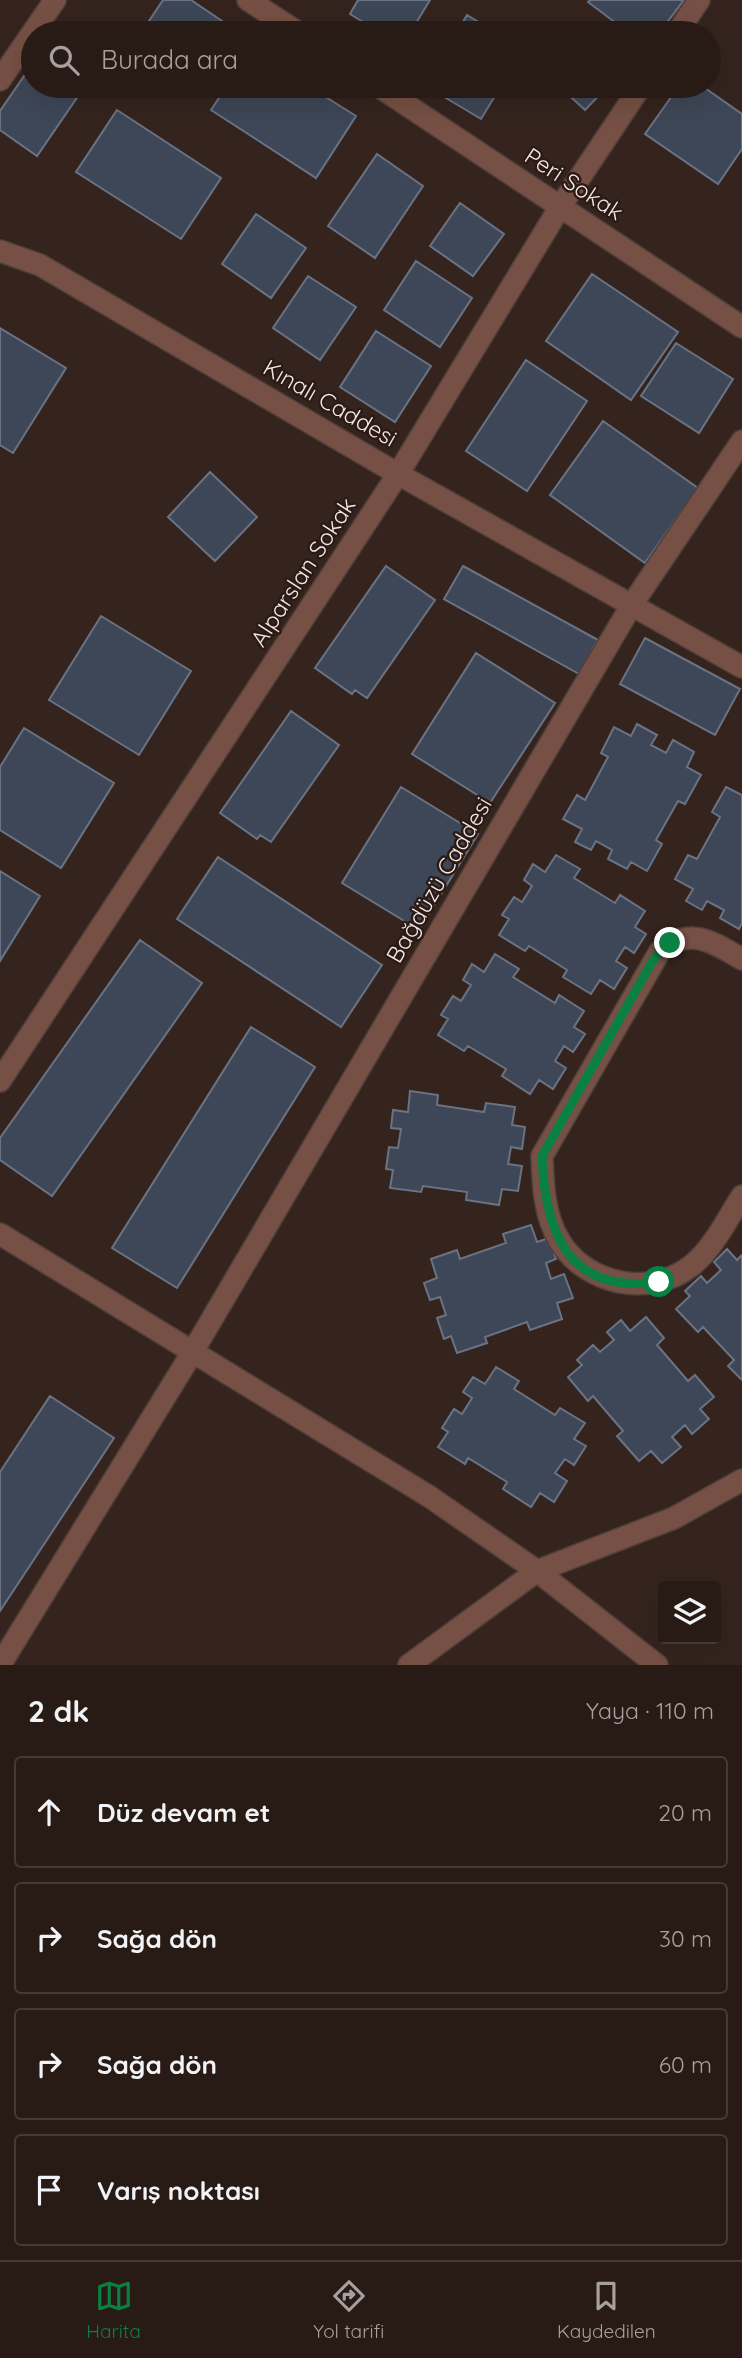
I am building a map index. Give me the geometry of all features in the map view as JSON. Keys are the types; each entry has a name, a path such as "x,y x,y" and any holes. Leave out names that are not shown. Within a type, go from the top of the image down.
{"street":[{"path":"41,21 55,0"},
{"path":"248,0 280,21"},
{"path":"685,21 699,0"},
{"path":"0,80 21,49"},
{"name":"Peri Sokak","path":"396,98 742,327"},
{"name":"Alparslan Sokak","path":"0,1081 398,474 560,206 633,98"},
{"name":"Kınalı Caddesi","path":"0,251 40,265 398,474 742,667"},
{"name":"Bağdüzü Caddesi","path":"0,1665 192,1353 631,606 742,441"},
{"path":"742,959 706,939 695,937 670,943 660,951 542,1156 548,1212 559,1241 569,1254 588,1270 625,1284 659,1282 689,1268 702,1256 742,1196"},
{"path":"0,1234 430,1497 537,1571 657,1665"},
{"path":"409,1665 537,1571 674,1518 742,1480"}],"building":[{"path":"163,0 191,0 222,21 149,21"},
{"path":"358,0 430,0 417,21 361,21 350,14"},
{"path":"684,0 668,21 613,21 588,2"},
{"path":"467,15 477,21 463,21"},
{"path":"21,80 21,98 77,98 37,156 0,130 0,111"},
{"path":"219,98 327,98 356,116 316,178 211,110"},
{"path":"446,98 494,98 481,119"},
{"path":"572,98 596,98 585,110"},
{"path":"670,98 719,98 742,114 742,149 718,184 645,134"},
{"path":"117,110 221,178 181,239 76,172"},
{"path":"377,154 423,186 375,258 328,226"},
{"path":"460,203 504,234 473,276 430,246"},
{"path":"256,214 306,248 271,298 222,264"},
{"path":"416,261 472,298 440,347 384,310"},
{"path":"592,274 678,332 631,400 546,341"},
{"path":"308,276 356,307 320,360 273,328"},
{"path":"0,328 66,368 13,453 0,445"},
{"path":"376,331 431,366 395,422 340,387"},
{"path":"676,343 733,379 699,433 641,396"},
{"path":"526,360 587,401 527,491 466,451"},
{"path":"603,421 698,488 645,563 550,495"},
{"path":"210,472 257,517 215,561 168,517"},
{"path":"386,566 435,600 367,698 355,690 352,694 315,668"},
{"path":"463,566 598,640 579,674 444,599"},
{"path":"101,616 191,671 139,755 49,700"},
{"path":"645,638 740,689 715,735 620,684"},
{"path":"476,653 555,703 490,803 412,754"},
{"path":"291,711 339,745 271,842 260,835 257,839 220,813"},
{"path":"637,724 657,735 651,745 666,753 673,740 694,752 687,767 701,775 685,804 678,801 656,840 662,844 647,871 631,862 627,869 608,859 612,850 596,841 591,850 575,842 582,829 563,819 577,795 585,800 608,757 601,753 614,727 631,736"},
{"path":"24,728 114,783 61,868 0,830 0,767"},
{"path":"401,787 478,834 419,930 342,883"},
{"path":"726,787 742,795 742,923 739,929 720,918 724,910 707,901 702,910 686,901 693,889 675,879 688,855 697,859 720,817 712,812"},
{"path":"556,855 580,869 574,878 615,903 620,895 645,911 635,927 646,934 634,953 625,947 616,961 627,968 614,989 600,980 591,994 563,977 567,970 529,946 525,951 499,935 509,919 502,915 514,897 522,902 532,886 524,880 533,864 545,872"},
{"path":"218,857 382,965 341,1027 177,919"},
{"path":"0,871 40,896 0,961"},
{"path":"140,940 202,983 52,1196 0,1160 0,1138"},
{"path":"495,954 519,969 513,977 555,1003 559,995 584,1011 574,1027 585,1034 573,1052 564,1046 555,1061 566,1068 553,1089 539,1080 530,1094 502,1076 506,1069 468,1046 464,1051 438,1035 448,1019 441,1015 453,996 461,1001 471,985 463,980 472,964 484,972"},
{"path":"251,1027 315,1067 177,1288 112,1248"},
{"path":"410,1091 438,1095 437,1105 484,1112 486,1103 515,1107 512,1125 525,1127 522,1149 511,1147 508,1164 522,1166 518,1191 502,1189 499,1205 466,1200 467,1192 423,1186 421,1192 390,1188 393,1170 386,1169 389,1147 398,1148 401,1129 391,1128 393,1110 408,1112"},
{"path":"531,1225 537,1242 549,1238 556,1259 546,1263 551,1279 564,1274 573,1298 557,1303 562,1319 530,1330 527,1322 485,1337 487,1343 457,1353 451,1336 444,1339 437,1318 446,1315 440,1297 430,1300 424,1283 437,1278 431,1259 457,1250 460,1259 506,1243 503,1234"},
{"path":"727,1249 737,1260 742,1255 742,1380 728,1366 734,1360 703,1327 698,1332 676,1309 690,1296 685,1291 701,1276 707,1283 721,1270 714,1262"},
{"path":"646,1317 664,1338 657,1345 688,1381 695,1375 714,1397 700,1409 709,1419 692,1434 685,1425 672,1437 681,1447 662,1463 651,1451 639,1461 617,1436 623,1431 593,1396 588,1401 568,1377 582,1365 577,1360 593,1345 600,1352 614,1340 607,1332 621,1320 630,1331"},
{"path":"496,1367 519,1381 514,1389 555,1415 560,1408 585,1423 574,1439 586,1446 574,1465 565,1459 555,1473 567,1481 554,1502 540,1493 531,1507 503,1489 507,1482 468,1458 465,1464 438,1447 448,1432 442,1428 454,1409 462,1414 472,1398 463,1392 473,1377 485,1384"},
{"path":"50,1396 114,1438 0,1611 0,1472"}],"route":[{"path":"659,1282 625,1284 610,1280 594,1274 569,1254 552,1227 543,1184 542,1156 652,962 670,943"}]}
